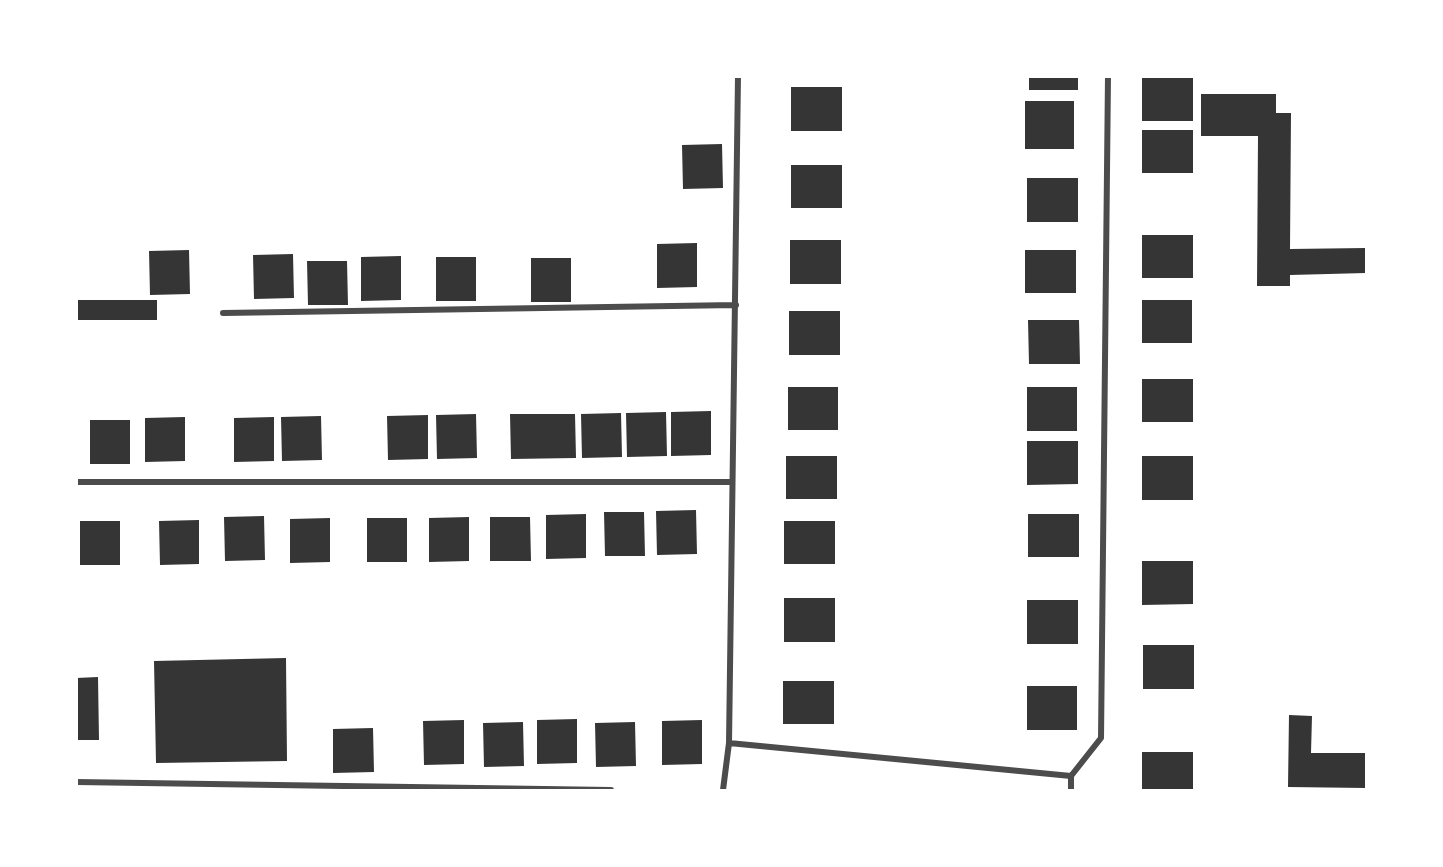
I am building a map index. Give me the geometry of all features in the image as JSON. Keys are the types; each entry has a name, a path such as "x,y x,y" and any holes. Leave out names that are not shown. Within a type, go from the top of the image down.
{"street":[{"path":"723,790 729,743 738,76"},
{"path":"1071,790 1071,776 1101,738 1108,76"},
{"path":"223,314 736,305"},
{"path":"76,482 731,482"},
{"path":"729,743 1071,776"},
{"path":"76,782 611,790"}],"building":[{"path":"1029,76 1078,76 1078,90 1029,90"},
{"path":"1142,77 1193,77 1193,121 1142,121"},
{"path":"791,87 842,87 842,131 791,131"},
{"path":"1201,94 1276,94 1276,113 1291,113 1290,249 1366,248 1366,273 1290,275 1290,286 1257,286 1258,136 1201,136"},
{"path":"1025,101 1074,101 1074,149 1025,149"},
{"path":"1142,130 1193,130 1193,173 1142,173"},
{"path":"722,144 723,188 683,189 682,145"},
{"path":"791,165 842,165 842,208 791,208"},
{"path":"1027,178 1078,178 1078,222 1027,222"},
{"path":"1142,235 1193,235 1193,278 1142,278"},
{"path":"790,240 841,240 841,284 790,284"},
{"path":"697,243 697,287 657,288 657,244"},
{"path":"189,250 190,294 150,295 149,251"},
{"path":"1025,250 1076,250 1076,293 1025,293"},
{"path":"293,254 294,298 254,299 253,255"},
{"path":"401,256 401,300 361,301 361,257"},
{"path":"436,257 476,257 476,301 436,301"},
{"path":"531,258 571,258 571,302 531,302"},
{"path":"307,261 347,261 348,305 308,305"},
{"path":"76,300 157,300 157,320 76,320"},
{"path":"1142,300 1192,300 1192,343 1142,343"},
{"path":"789,311 840,311 840,355 789,355"},
{"path":"1028,320 1079,320 1080,364 1029,364"},
{"path":"1142,379 1193,379 1193,422 1142,422"},
{"path":"788,387 838,387 838,430 788,430"},
{"path":"1027,387 1077,387 1077,431 1027,431"},
{"path":"711,411 711,455 671,456 671,412"},
{"path":"666,412 667,456 627,457 626,413"},
{"path":"621,413 622,457 582,458 581,414"},
{"path":"476,414 477,458 437,459 436,415"},
{"path":"510,414 575,414 576,458 511,459"},
{"path":"428,415 428,459 388,460 387,416"},
{"path":"321,416 322,460 282,461 281,417"},
{"path":"185,417 185,461 145,462 145,418"},
{"path":"274,417 274,461 234,462 234,418"},
{"path":"90,420 130,420 130,464 90,464"},
{"path":"1027,441 1078,441 1078,484 1027,485"},
{"path":"786,456 837,456 837,499 786,499"},
{"path":"1142,456 1193,456 1193,500 1142,500"},
{"path":"696,510 697,554 657,555 656,511"},
{"path":"604,512 644,512 645,556 605,556"},
{"path":"586,514 586,558 546,559 546,515"},
{"path":"1028,514 1079,514 1079,557 1028,557"},
{"path":"264,516 265,560 225,561 224,517"},
{"path":"469,517 469,561 429,562 429,518"},
{"path":"490,517 530,517 531,561 490,561"},
{"path":"330,518 330,562 290,563 290,519"},
{"path":"367,518 407,518 407,562 367,562"},
{"path":"199,520 199,564 160,565 159,521"},
{"path":"80,521 120,521 120,565 80,565"},
{"path":"784,521 835,521 835,564 784,564"},
{"path":"1142,561 1193,561 1193,604 1142,605"},
{"path":"784,598 835,598 835,642 784,642"},
{"path":"1027,600 1078,600 1078,644 1027,644"},
{"path":"1143,645 1194,645 1194,689 1143,689"},
{"path":"286,658 287,761 156,763 154,661"},
{"path":"98,677 99,740 76,740 76,678"},
{"path":"783,681 834,681 834,724 783,724"},
{"path":"1027,686 1077,686 1077,730 1027,730"},
{"path":"1289,715 1312,716 1311,753 1366,753 1366,788 1288,787"},
{"path":"577,719 577,763 537,764 537,720"},
{"path":"464,720 464,764 424,765 423,721"},
{"path":"702,720 702,764 662,765 662,721"},
{"path":"523,722 524,766 484,767 483,723"},
{"path":"635,722 636,766 596,767 595,723"},
{"path":"373,728 374,772 333,773 333,729"},
{"path":"1142,752 1193,752 1193,790 1142,790"}]}
